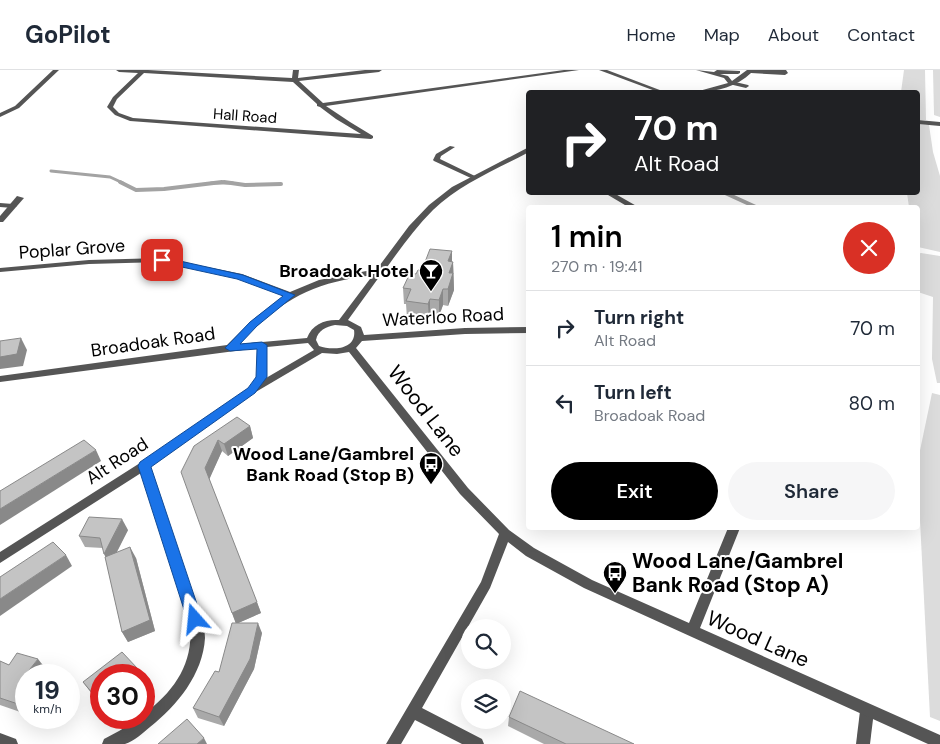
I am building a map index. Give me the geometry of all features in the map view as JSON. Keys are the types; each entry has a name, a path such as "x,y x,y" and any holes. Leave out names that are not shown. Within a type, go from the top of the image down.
{"street":[{"path":"0,115 17,107 56,70"},
{"path":"119,70 295,80 380,70"},
{"path":"296,70 295,80 319,105 576,70"},
{"path":"602,70 657,90"},
{"path":"699,70 726,78 731,83 746,86"},
{"path":"709,70 785,73 783,70"},
{"path":"715,90 739,80 745,71"},
{"name":"Hall Road","path":"142,72 115,98 110,107 117,114 132,120 371,137 342,121 319,105"},
{"path":"731,83 731,90"},
{"path":"920,122 940,124"},
{"path":"452,147 438,155 436,160 475,178"},
{"path":"342,322 382,271 412,228 432,207 455,189 526,153"},
{"path":"612,195 631,205"},
{"path":"0,220 20,198"},
{"path":"0,204 13,206"},
{"name":"Poplar Grove","path":"0,270 89,262 162,260 240,276 290,295"},
{"path":"230,348 259,318 290,295 337,278 382,271"},
{"path":"335,322 349,323 358,329 355,343 336,352 316,348 311,340 314,330 320,326 335,322"},
{"name":"Waterloo Road","path":"355,343 465,331 526,330"},
{"name":"Broadoak Road","path":"0,379 230,348 311,340"},
{"name":"Wood Lane","path":"355,343 464,491 505,533 530,552 588,584 867,711 940,742"},
{"path":"252,391 262,377 262,345"},
{"name":"Alt Road","path":"0,558 144,466 252,391 321,350"},
{"path":"109,744 128,736 166,703 188,672 194,660 198,638 195,619 144,466"},
{"path":"692,632 733,530"},
{"path":"393,744 486,584 505,533"},
{"path":"413,711 477,744"},
{"path":"863,744 867,711"},
{"path":"0,740 11,744"}],"shaded area":[{"path":"904,70 925,70 926,120 920,120 920,90 901,90"},
{"path":"933,70 940,70 940,117 934,115"},
{"path":"920,124 929,125 933,152 940,176 940,252 920,247 920,205 909,205 907,195 920,195"},
{"path":"920,253 940,256 940,383 937,383 932,359 933,297 920,293"},
{"path":"932,393 940,395 940,721 930,717 920,520 920,450"}],"building":[{"path":"430,249 452,251 448,261 453,262 449,273 453,273 448,289 443,289 439,300 430,299 428,304 406,301 411,289 403,288 410,273 416,274 418,270 422,270"},
{"path":"21,338 17,354 0,357 0,341"},
{"path":"237,417 250,426 224,444 218,440 205,468 257,602 232,613 181,472 194,446"},
{"path":"84,440 96,450 0,509 0,491"},
{"path":"89,517 122,519 104,554 100,538 79,536"},
{"path":"53,542 66,555 0,599 0,577"},
{"path":"130,547 150,620 122,632 105,557"},
{"path":"232,623 258,623 250,659 219,717 193,708 215,671 219,672"},
{"path":"122,652 133,664 106,664"},
{"path":"17,653 38,659 34,664 15,664 15,703 0,698 0,661 9,665"},
{"path":"90,677 90,690 83,682"},
{"path":"520,691 634,744 566,744 511,718 511,712"},
{"path":"187,719 204,738 197,744 158,744"}],"waterway":[{"path":"51,171 110,177 123,183"},
{"path":"120,182 136,190 164,189 214,183"},
{"path":"214,183 222,182"},
{"path":"224,182 231,183"},
{"path":"214,183 231,183"},
{"path":"231,183 245,185 281,184"},
{"path":"730,195 751,205"}],"place":[{"name":"Broadoak Hotel","path":"431,292"},
{"name":"Wood Lane/Gambrel Bank Road (Stop B)","path":"431,485"},
{"name":"Wood Lane/Gambrel Bank Road (Stop A)","path":"615,594"}],"route":[{"path":"162,260 240,276 290,295 253,324 230,348 262,345 262,377 252,391 144,466 195,619"}]}
